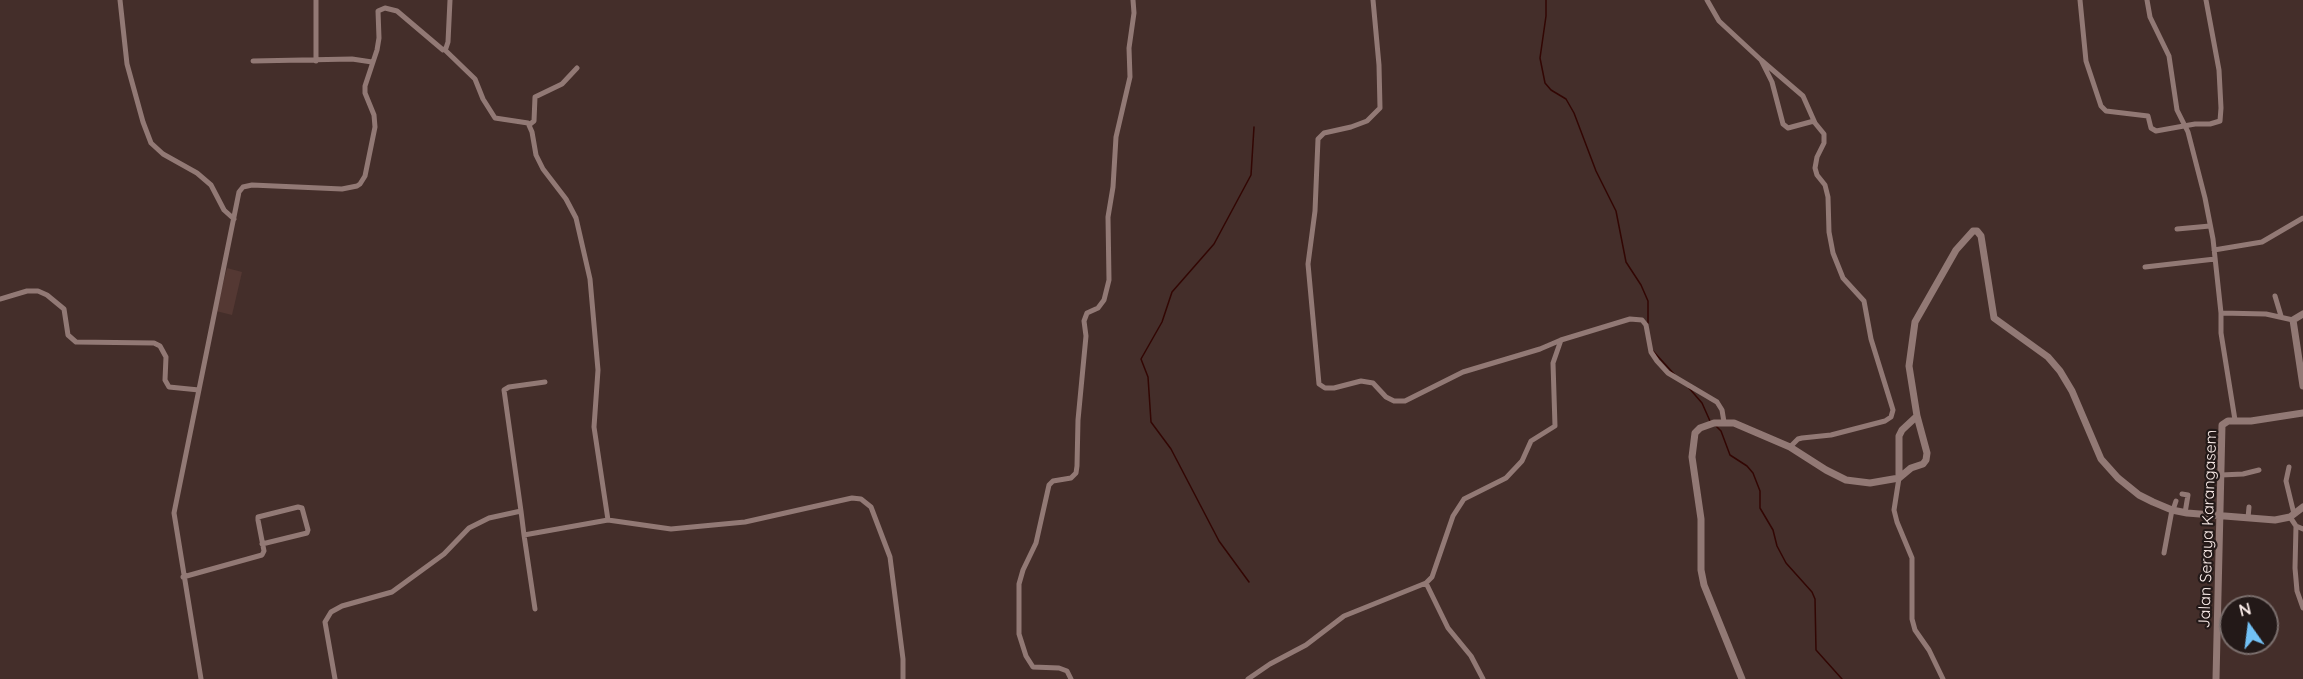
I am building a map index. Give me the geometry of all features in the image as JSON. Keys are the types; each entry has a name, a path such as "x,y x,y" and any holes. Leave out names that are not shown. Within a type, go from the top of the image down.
{"street":[{"path":"120,0 128,64 143,122 151,143 163,154 197,173 212,185 224,210 234,219"},
{"path":"316,0 316,61"},
{"path":"445,50 448,42 450,0"},
{"path":"1071,679 1067,671 1059,668 1033,667 1026,656 1019,634 1019,584 1036,543 1049,485 1053,481 1071,478 1076,473 1078,420 1086,336 1084,321 1087,313 1098,308 1104,300 1108,280 1108,217 1113,187 1116,137 1130,77 1129,48 1134,13 1133,0"},
{"path":"1373,0 1381,104 1377,112 1367,121 1324,133 1318,139 1315,211 1308,264 1319,384 1325,388 1334,388 1361,381 1373,383 1386,397 1394,401 1405,401 1463,372 1540,350 1561,340 1630,319 1642,320 1646,325 1652,352 1657,362 1668,373 1717,402 1722,410 1724,422"},
{"path":"1707,0 1719,21 1801,93 1808,103 1814,121 1822,130 1824,137 1815,168 1817,175 1825,185 1828,197 1829,232 1833,253 1843,278 1864,301 1871,339 1893,408 1893,414 1885,421 1798,439 1790,447"},
{"path":"2080,0 2086,61 2103,109 2109,112 2148,116 2152,130 2213,124 2220,121 2218,63 2206,0"},
{"path":"2147,0 2152,21 2172,64 2177,110 2185,126 2201,182 2214,250 2221,333 2235,420"},
{"path":"201,679 174,513 239,192 246,185 342,189 360,184 365,176 375,127 374,115 365,93 365,86 379,38 377,15 381,9 397,11 407,17 441,50 445,50 475,79 483,99 495,118 524,122 529,125 536,155 543,169 572,209 588,267 598,370 594,427 608,520"},
{"path":"253,61 352,59 372,62"},
{"path":"1761,60 1772,82 1783,124 1788,128 1814,121"},
{"path":"529,125 534,121 535,97 562,84 577,68"},
{"path":"2214,250 2262,242 2303,218"},
{"path":"2177,229 2210,226"},
{"path":"1742,679 1704,585 1701,570 1701,519 1692,457 1697,430 1714,423 1724,422 1743,427 1790,447 1834,475 1852,481 1870,483 1899,478 1911,468 1923,464 1927,453 1917,416 1909,366 1915,322 1956,250 1970,233 1977,231 1983,242 1994,318 2054,364 2073,391 2101,459 2118,478 2139,495 2185,513 2275,519 2292,516 2303,507"},
{"path":"2145,267 2215,259"},
{"path":"0,298 32,290 47,295 64,309 68,335 76,342 154,343 160,346 166,357 165,380 169,387 199,390"},
{"path":"2275,296 2281,316"},
{"path":"2221,313 2281,316 2293,320 2303,314"},
{"path":"2293,320 2303,386"},
{"path":"1248,679 1270,664 1306,645 1344,616 1426,583 1432,577 1449,526 1464,499 1506,478 1522,461 1532,441 1556,426 1553,363 1561,340"},
{"path":"535,609 504,390 509,387 545,382"},
{"name":"Jalan Seraya Karangasem","path":"2216,679 2222,425 2228,421 2251,421 2303,413"},
{"path":"1917,416 1899,436 1899,478 1894,510 1912,558 1912,619 1915,630 1929,650 1943,679"},
{"path":"2289,467 2286,481 2296,526 2295,568 2297,591 2303,608"},
{"path":"2221,475 2259,470"},
{"path":"2182,494 2188,495 2185,513"},
{"path":"524,535 608,520 679,528 745,522 837,500 861,499 871,507 890,557 903,659 903,679"},
{"path":"2164,553 2176,501"},
{"path":"2248,518 2249,507"},
{"path":"183,577 256,558 263,554 258,517 302,508 307,534 262,544"},
{"path":"335,679 325,622 331,612 392,592 437,561 477,523 521,511"},
{"path":"2296,526 2303,529"},
{"path":"1426,583 1448,628 1471,656 1482,679"}],"shaded area":[{"path":"227,268 242,272 232,315 216,311"}],"waterway":[{"path":"1546,0 1540,58 1545,83 1551,90 1566,99 1574,113 1596,171 1616,211 1626,262 1648,301 1648,323"},
{"path":"1249,582 1219,541 1171,449 1151,422 1148,377 1141,359 1162,322 1172,292 1214,244 1251,175 1254,127"},
{"path":"1653,351 1674,374"},
{"path":"1689,388 1702,403 1710,421"},
{"path":"1716,426 1721,431 1730,455 1747,466 1753,473 1760,491 1760,508 1773,530 1777,546 1786,563 1812,592 1815,599 1816,650 1842,679"}]}
